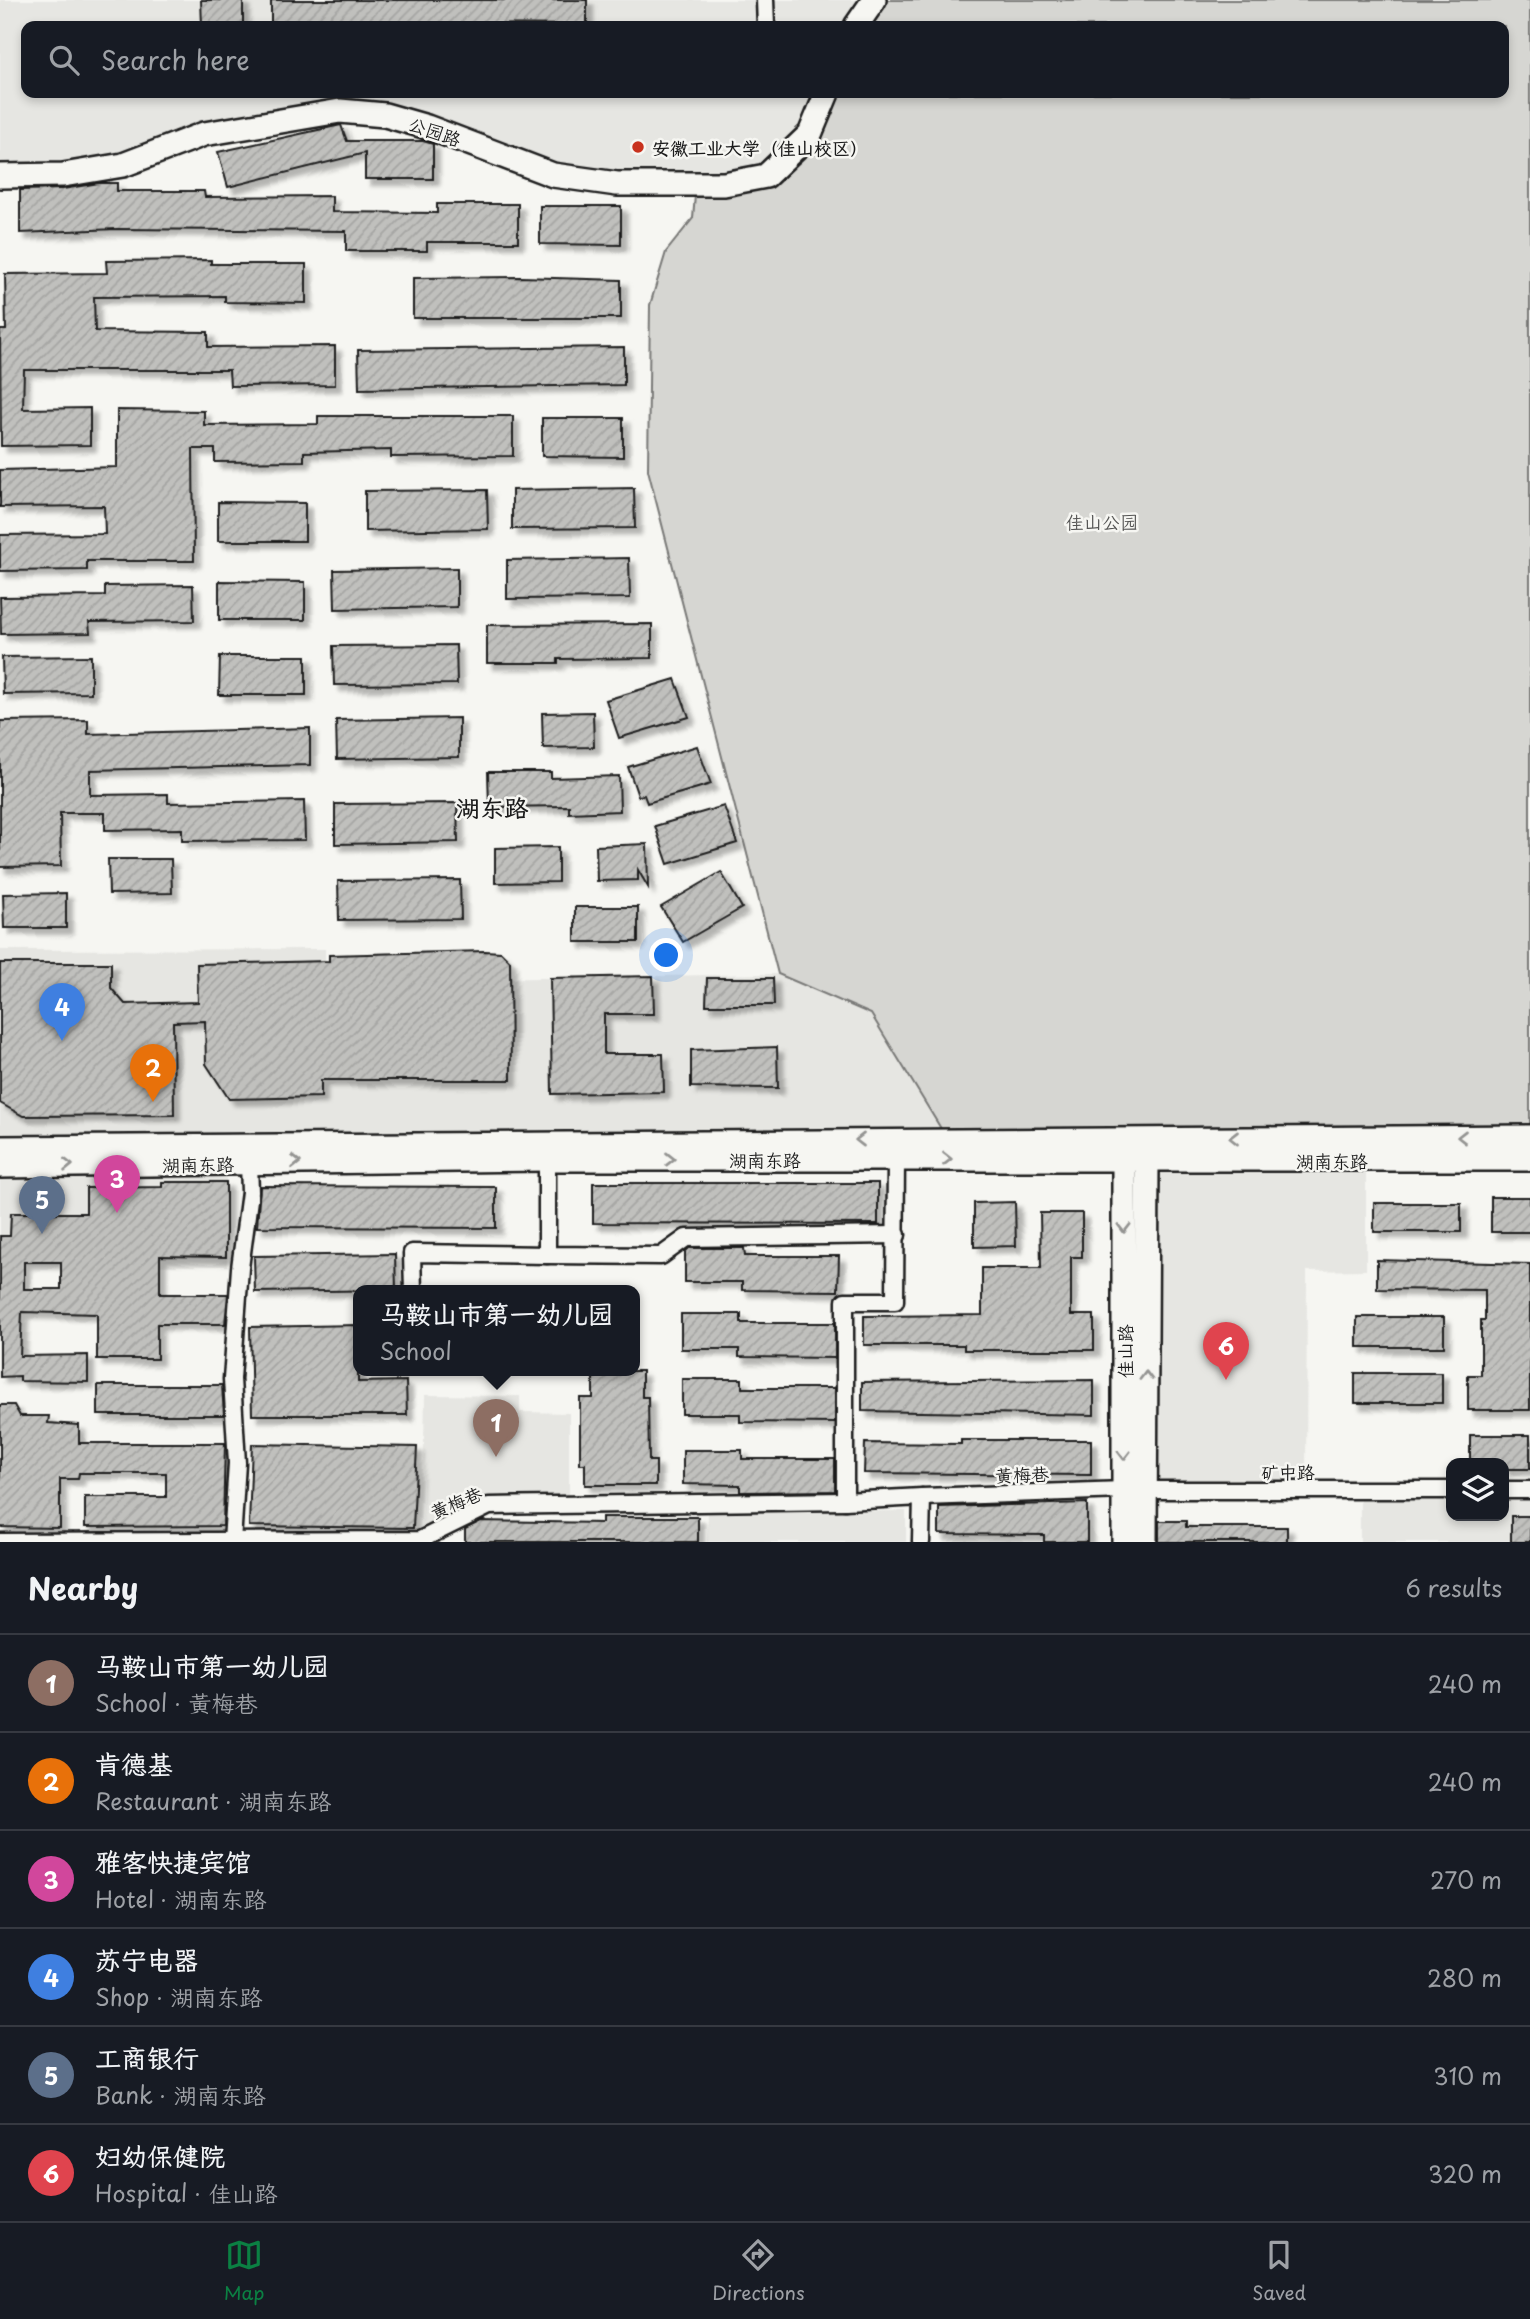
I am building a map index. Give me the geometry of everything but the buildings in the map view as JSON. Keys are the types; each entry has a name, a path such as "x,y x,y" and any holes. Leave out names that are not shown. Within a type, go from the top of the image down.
{"main road":[{"path":"859,21 874,0"},
{"name":"公园路","path":"0,176 63,175 123,165 204,134 340,111 385,116 427,127 553,175 617,184 724,184 766,176 810,134 825,98"},
{"path":"0,1147 1530,1137"},
{"name":"湖南东路","path":"0,1166 547,1158 1530,1159"},
{"name":"佳山路","path":"1124,1160 1135,1490 1145,1542"},
{"name":"佳山路","path":"1124,1542 1135,1490 1147,1160"}],"street":[{"path":"765,0 766,21"},
{"path":"547,1158 547,1255"},
{"path":"845,1501 845,1301 895,1301 895,1158"},
{"path":"232,1541 237,1463 232,1380 240,1268 250,1192 249,1163"},
{"path":"413,1285 412,1253 661,1256 686,1238 897,1235"},
{"name":"矿中路","path":"1135,1490 1446,1490"},
{"name":"黄梅巷","path":"0,1542 420,1540 489,1506 845,1501 1135,1490"},
{"path":"1509,1490 1530,1490"},
{"path":"921,1542 922,1497"}],"shaded area":[{"path":"0,0 876,0 861,21 21,21 21,98 823,98 766,176 617,184 340,111 123,165 0,176"},
{"path":"325,949 325,1004 485,979 778,974 871,1014 948,1140 0,1148 0,950"},
{"path":"1147,1160 1366,1160 1366,1270 1307,1271 1306,1490 1145,1491"},
{"path":"226,1163 227,1266 0,1265 0,1166"},
{"path":"425,1395 520,1396 520,1412 569,1413 569,1501 488,1503 422,1536"},
{"path":"1360,1490 1446,1490 1446,1521 1509,1521 1509,1490 1530,1490 1530,1542 1360,1542"},
{"path":"906,1511 906,1542 707,1542 708,1512"}],"green space":[{"name":"佳山公园","path":"874,0 1530,0 1530,1137 948,1140 871,1014 778,974 648,470 650,305 666,252 693,218 696,184 766,177 824,98 1509,98 1509,21 860,21"}],"place":[{"name":"安徽工业大学（佳山校区）","path":"638,147"},
{"name":"苏宁电器","path":"62,1041"},
{"name":"肯德基","path":"153,1102"},
{"name":"雅客快捷宾馆","path":"117,1213"},
{"name":"工商银行","path":"42,1234"},
{"name":"妇幼保健院","path":"1226,1380"},
{"name":"马鞍山市第一幼儿园","path":"496,1457"}],"district":[{"name":"湖东路","path":"492,807"}]}
